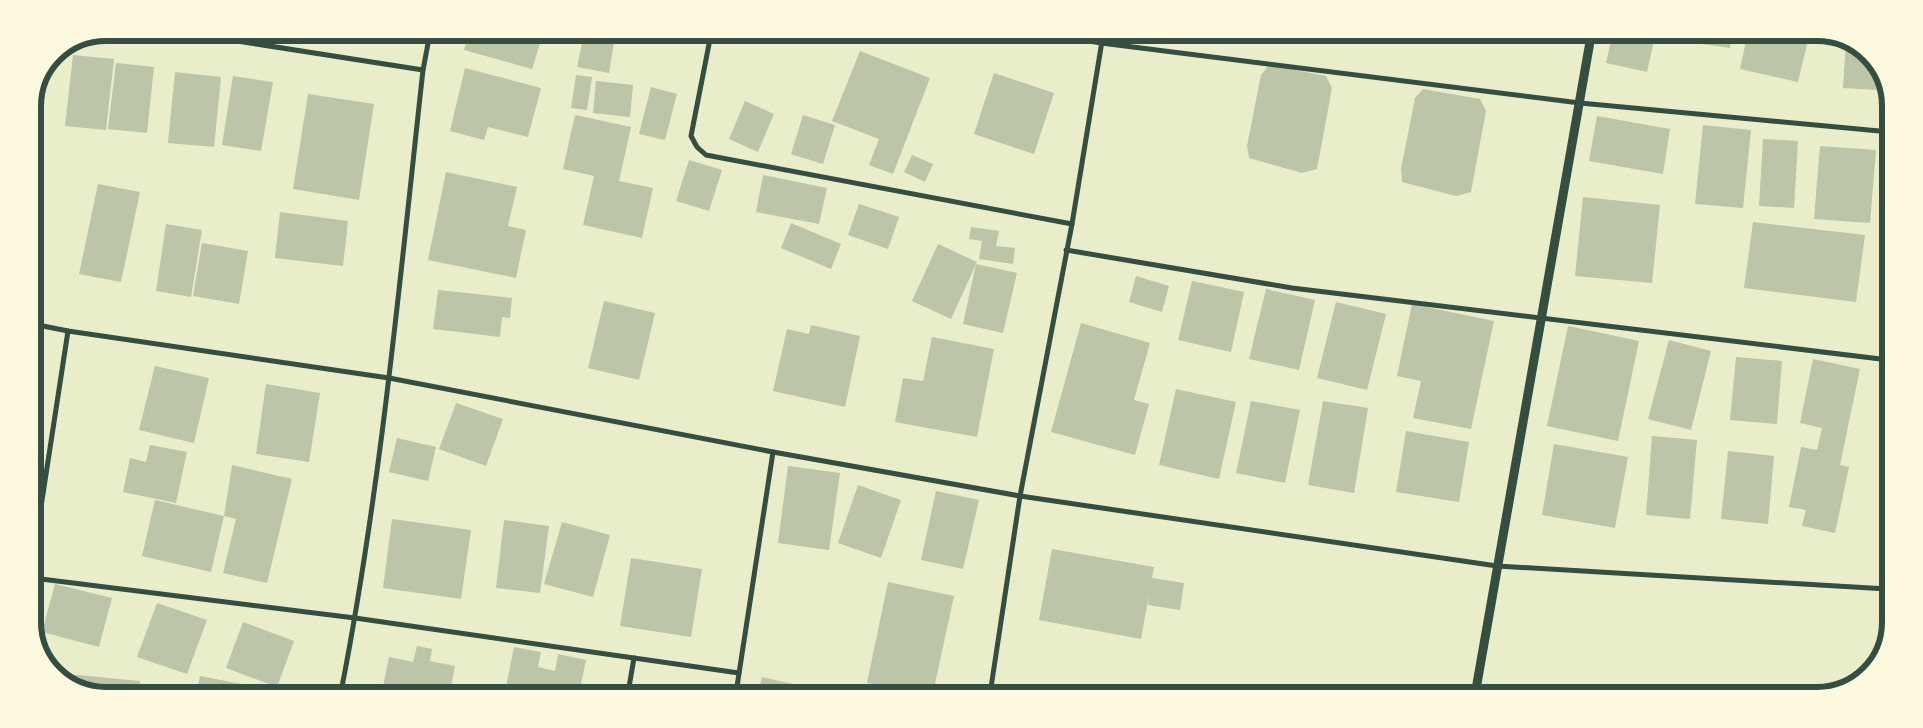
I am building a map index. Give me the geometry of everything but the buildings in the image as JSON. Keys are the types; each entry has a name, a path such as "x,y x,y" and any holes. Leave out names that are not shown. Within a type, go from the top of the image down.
{"street":[{"path":"237,41 423,70"},
{"path":"342,687 356,618 389,378 423,70 428,41"},
{"path":"710,41 691,136 697,147 706,155 1072,224"},
{"path":"1090,41 1580,103 1882,131"},
{"path":"1477,687 1540,319 1590,41"},
{"path":"991,687 1020,496 1072,224 1101,43"},
{"path":"1066,250 1292,288 1882,359"},
{"path":"41,326 389,378 773,452 1020,496 1498,566 1882,589"},
{"path":"41,507 68,331"},
{"path":"737,687 773,452"},
{"path":"41,579 356,618 739,673"},
{"path":"629,687 634,658"}]}
